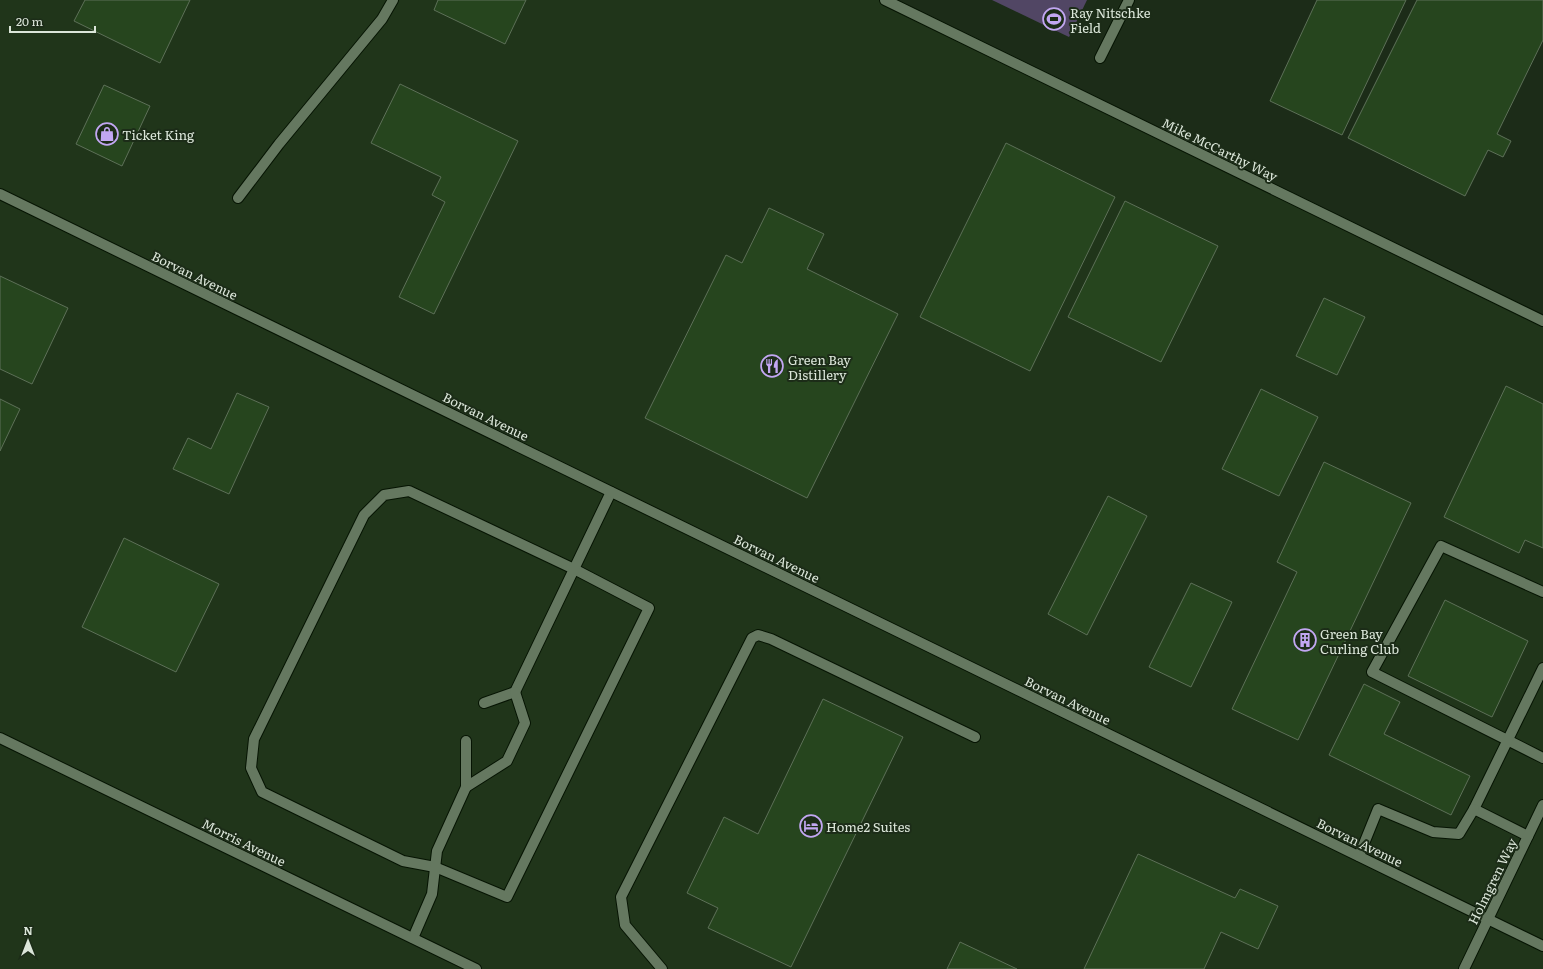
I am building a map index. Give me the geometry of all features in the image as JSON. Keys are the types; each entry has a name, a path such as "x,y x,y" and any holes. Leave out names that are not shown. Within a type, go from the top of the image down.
{"street":[{"path":"238,198 279,144 382,19 393,0"},
{"name":"Mike McCarthy Way","path":"885,0 1543,321"},
{"path":"1100,58 1129,0"},
{"name":"Borvan Avenue","path":"0,194 1543,946"},
{"path":"409,491 574,569 649,608 507,898 435,867 403,861 262,792 251,768 254,739 364,515 384,495 409,491"},
{"path":"466,787 507,761 525,723 515,692 611,492"},
{"path":"1543,592 1441,546 1372,672 1543,758"},
{"path":"662,969 625,925 621,896 752,638 758,634 771,639 975,737"},
{"path":"1359,856 1378,809 1434,832 1459,834 1474,809 1543,668"},
{"path":"484,703 515,692"},
{"name":"Morris Avenue","path":"0,738 476,969"},
{"path":"412,938 432,894 438,851 466,787 466,741"},
{"name":"Holmgren Way","path":"1464,969 1543,805"},
{"path":"1474,809 1528,836"}],"shaded area":[{"path":"0,0 885,0 1543,321 1543,969 0,969"},
{"name":"Ray Nitschke Field","path":"992,0 1087,0 1069,37"}],"building":[{"path":"85,0 190,0 160,63 74,21"},
{"path":"438,0 526,0 505,44 434,10"},
{"path":"1317,0 1406,0 1342,135 1270,101"},
{"path":"1417,0 1543,0 1543,40 1497,134 1511,141 1503,157 1488,150 1465,196 1348,138"},
{"path":"400,84 518,141 434,314 399,297 445,202 432,195 441,177 371,143"},
{"path":"104,85 150,106 122,166 76,144"},
{"path":"1006,143 1115,197 1030,371 920,317"},
{"path":"1125,201 1218,246 1161,362 1068,317"},
{"name":"Green Bay Distillery","path":"769,208 824,234 807,269 898,314 807,498 645,418 726,255 742,263"},
{"path":"0,276 68,308 32,384 0,369"},
{"path":"1324,298 1365,317 1337,375 1296,356"},
{"path":"1506,386 1543,404 1543,548 1525,540 1519,553 1444,517"},
{"path":"1261,389 1318,417 1279,496 1222,469"},
{"path":"237,393 269,407 229,494 173,469 188,438 211,449"},
{"path":"0,399 20,409 0,451"},
{"name":"Green Bay Curling Club","path":"1324,462 1411,503 1298,740 1232,709 1297,572 1277,562"},
{"path":"1108,496 1147,516 1087,635 1048,614"},
{"path":"124,538 219,584 176,672 82,627"},
{"path":"1191,583 1232,602 1191,687 1149,667"},
{"path":"1445,600 1528,641 1492,717 1408,676"},
{"path":"1364,684 1400,702 1384,734 1470,776 1451,815 1329,755"},
{"name":"Home2 Suites","path":"823,699 903,737 791,967 708,928 718,908 687,893 724,817 758,834"},
{"path":"1138,854 1235,898 1240,889 1278,906 1258,949 1221,932 1204,969 1084,969"},
{"path":"960,942 1017,969 947,969"}],"place":[{"name":"Ray Nitschke Field","path":"1054,19"},
{"name":"Ticket King","path":"107,134"},
{"name":"Green Bay Distillery","path":"772,366"},
{"name":"Green Bay Curling Club","path":"1305,640"},
{"name":"Home2 Suites","path":"811,826"}]}
